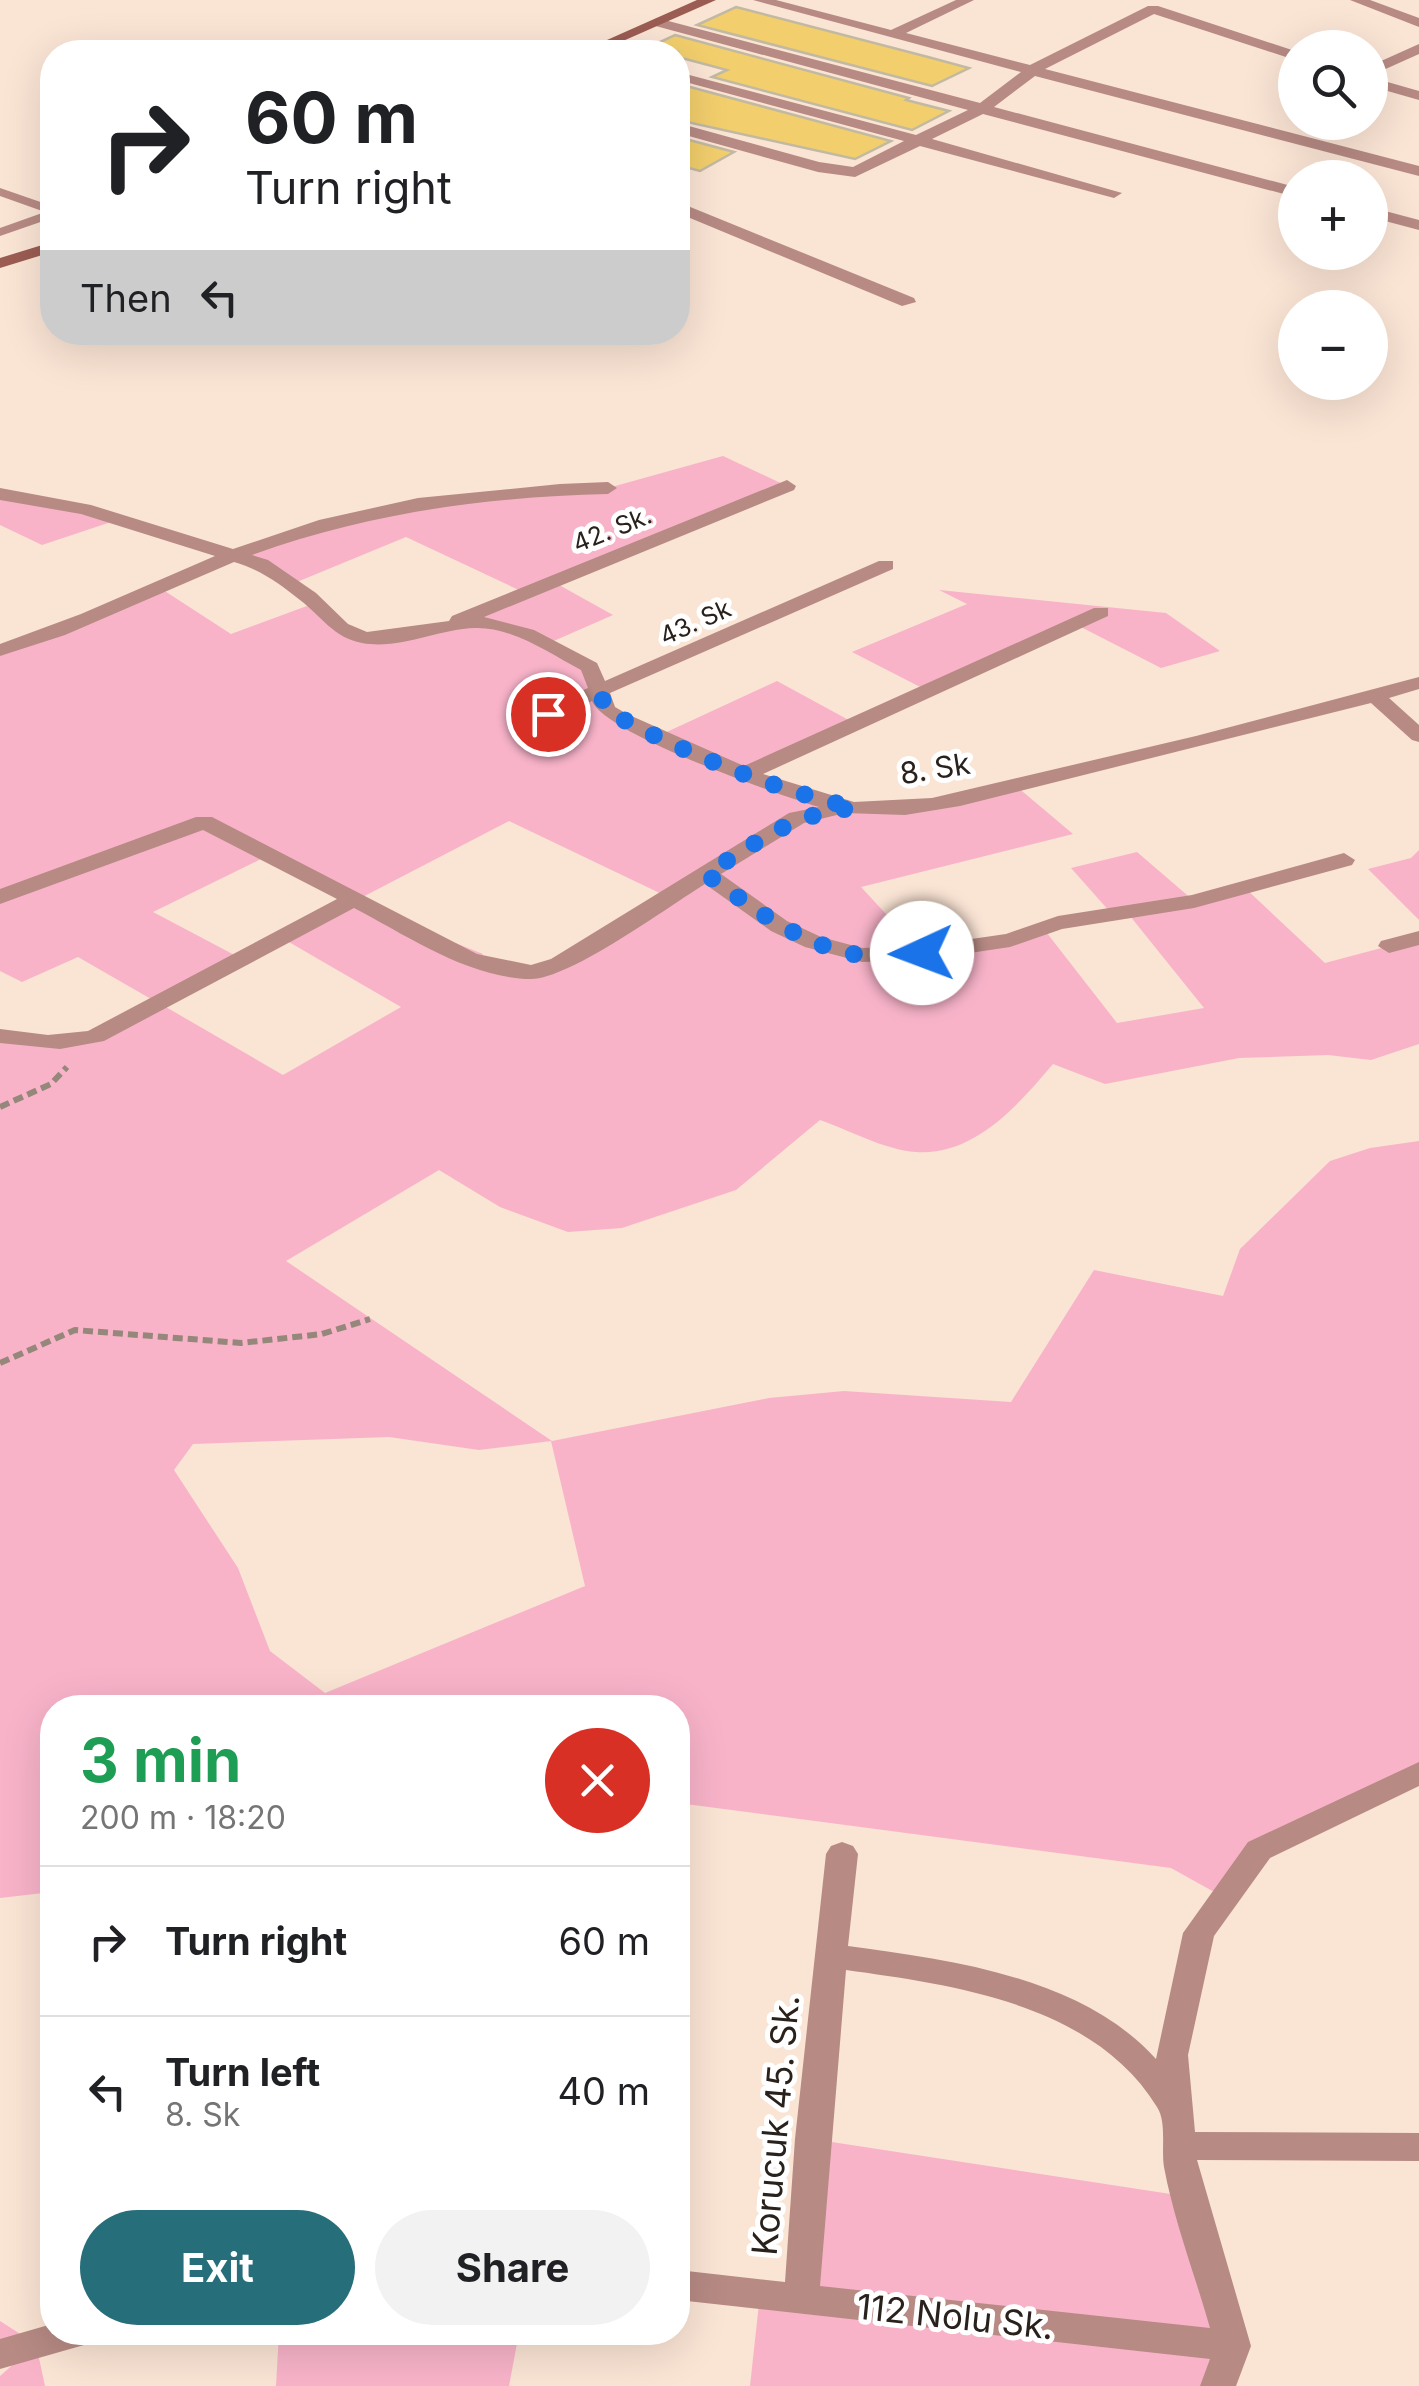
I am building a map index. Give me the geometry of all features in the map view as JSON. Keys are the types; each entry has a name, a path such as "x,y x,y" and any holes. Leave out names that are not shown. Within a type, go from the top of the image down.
{"main road":[{"path":"616,40 709,0"},
{"path":"0,263 40,251"}],"street":[{"path":"760,0 1034,68 1419,172"},
{"path":"894,34 967,0"},
{"path":"1357,0 1419,23"},
{"path":"690,131 845,173 863,169 982,108 1034,68 1156,4 1278,50"},
{"path":"658,22 1278,187"},
{"path":"1388,63 1419,48"},
{"path":"690,79 1114,193"},
{"path":"1388,87 1419,96"},
{"path":"690,212 908,302"},
{"path":"1388,217 1419,225"},
{"name":"42. Sk.","path":"460,623 465,614 787,486"},
{"path":"0,650 234,554 373,510 520,488 608,488"},
{"name":"8. Sk","path":"0,494 84,509 234,554 276,571 341,628 364,638 396,638 460,623 493,623 570,654 590,667 606,710 620,718 814,798 856,808 905,806 1016,786 1419,683"},
{"name":"43. Sk","path":"522,724 886,565"},
{"path":"750,772 1102,612"},
{"path":"1375,696 1419,736"},
{"path":"0,898 204,822 351,902 470,960 532,972 560,964 797,818 820,810 856,808"},
{"path":"706,874 780,926 813,942 862,955 922,953 1010,940 1058,923 1194,901 1344,860"},
{"path":"0,1036 34,1043 69,1043 96,1036 351,902"},
{"path":"1389,946 1419,938"},
{"path":"1218,2386 1232,2346 1181,2166 1172,2055 1199,1933 1259,1850 1419,1772"},
{"name":"Korucuk 45. Sk.","path":"801,2302 842,1854"},
{"path":"832,1956 938,1970 1027,1994 1114,2039 1176,2105"},
{"path":"1180,2146 1419,2147"},
{"name":"112 Nolu Sk.","path":"690,2288 1232,2346"},
{"path":"0,2354 40,2343"}],"lane":[{"path":"0,192 40,207"},
{"path":"0,232 40,217"}],"path":[{"path":"0,1107 50,1084 96,1036"},
{"path":"0,1362 43,1340 86,1328 167,1340 238,1341 341,1332 370,1319"}],"shaded area":[{"path":"723,456 787,486 552,581 613,615 549,643 590,667 606,710 658,736 777,681 856,724 751,772 814,799 905,807 1016,786 1073,834 861,887 922,953 1043,928 1117,1023 1204,1008 1126,911 1111,913 1071,868 1137,852 1194,901 1244,887 1325,963 1419,938 1419,1044 1371,1060 1328,1055 1239,1058 1105,1084 1053,1064 994,1124 958,1146 937,1151 904,1150 820,1120 736,1190 622,1228 568,1232 500,1207 439,1170 286,1261 552,1441 769,1398 844,1391 1011,1402 1094,1270 1223,1296 1240,1249 1330,1161 1370,1148 1419,1141 1419,1773 1259,1850 1225,1898 1171,1868 690,1805 690,1695 40,1695 40,1893 0,1898 0,1036 69,1043 158,1003 78,957 22,982 0,971 0,650 157,586 231,634 315,603 364,638 448,624 521,591 406,537 292,584 234,555 373,510 608,488","holes":["509,821 668,897 532,972 477,961 483,954 353,902","267,856 350,902 282,938 401,1007 283,1075 159,1003 242,959 153,912","389,1437 479,1450 551,1441 585,1586 325,1693 270,1651 238,1568 174,1470 193,1444"]},
{"path":"0,494 120,519 42,545 0,525"},
{"path":"939,590 1166,613 1220,651 1161,668 1075,624 928,691 852,652 967,604"},
{"path":"1419,850 1419,920 1368,869 1411,858"},
{"path":"812,2139 1190,2197 1233,2346 1218,2386 750,2386 760,2294 800,2301"},
{"path":"0,2321 36,2344 45,2386 0,2386 0,2376 34,2346 0,2354"},
{"path":"278,2345 517,2345 509,2386 276,2386"}],"building":[{"path":"736,7 969,68 932,86 697,25"},
{"path":"675,35 949,111 912,130 712,77 727,70 690,60 690,40 664,40"},
{"path":"690,87 891,141 855,159 690,123"},
{"path":"690,140 734,152 700,171 690,168"}],"route":[{"path":"548,714 600,692 606,710 646,730 814,798 856,808 820,810 797,818 706,874 780,926 813,942 862,955 922,953"}]}
